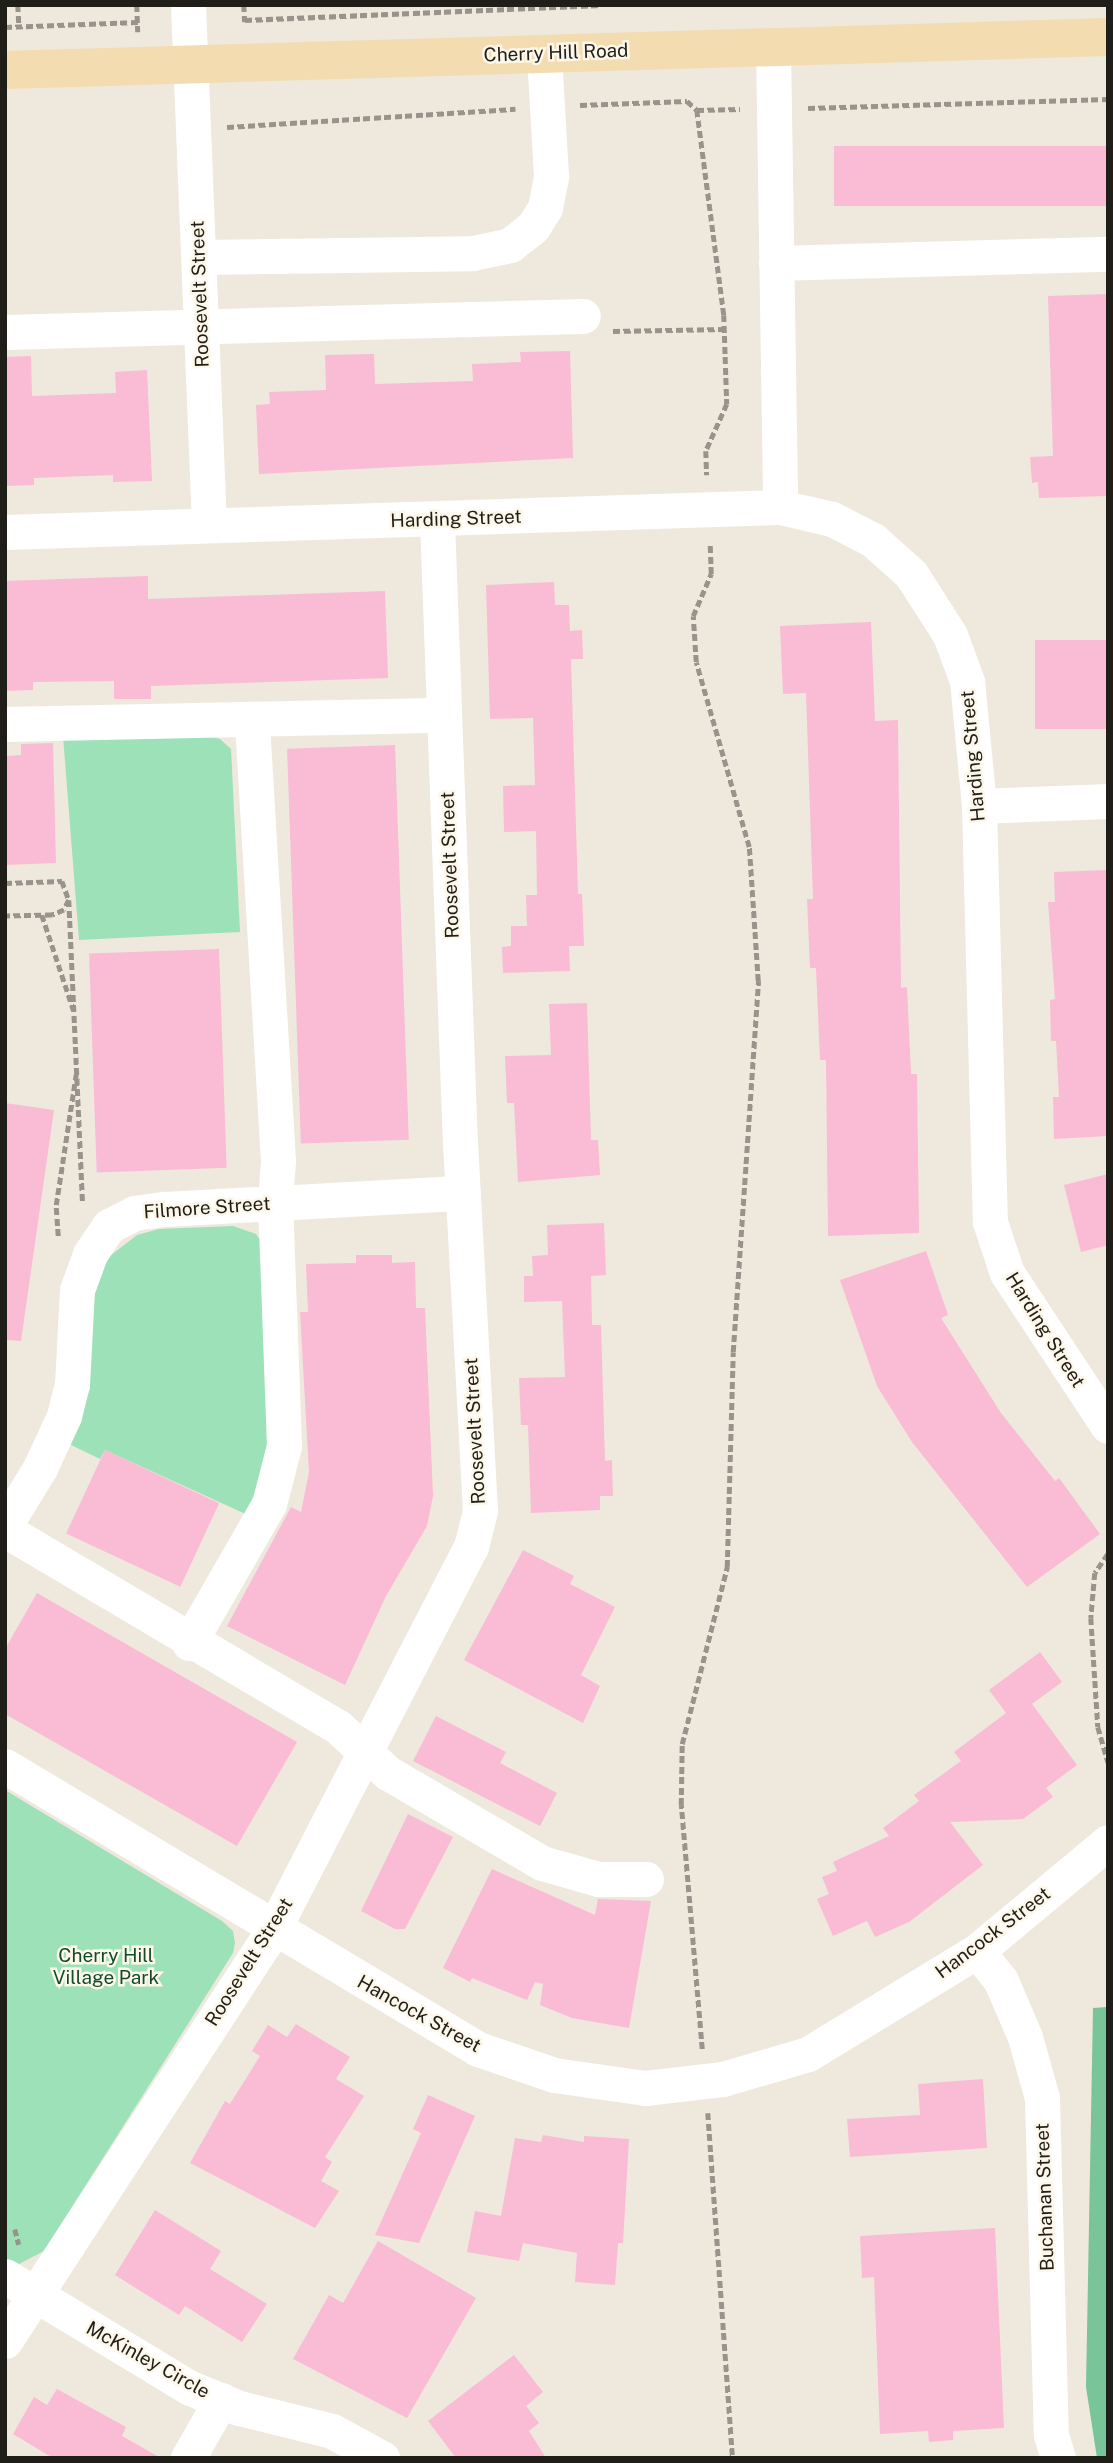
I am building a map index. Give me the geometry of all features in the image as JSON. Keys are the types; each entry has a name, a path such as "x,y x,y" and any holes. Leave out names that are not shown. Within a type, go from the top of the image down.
{"main road":[{"name":"Cherry Hill Road","path":"5,69 1108,37"}],"street":[{"name":"Roosevelt Street","path":"188,5 209,525"},
{"path":"773,47 780,507"},
{"path":"199,257 473,253 510,245 533,227 545,208 551,176 544,54"},
{"path":"776,263 1108,254"},
{"path":"5,332 583,316"},
{"name":"Harding Street","path":"5,532 780,507 832,519 873,540 911,574 950,635 967,681 979,807 990,1222 1007,1273 1108,1426"},
{"name":"Roosevelt Street","path":"5,2341 273,1930 471,1548 480,1511 463,1193 437,520"},
{"path":"5,724 444,715"},
{"path":"190,1643 269,1504 284,1446 275,1203 278,1161 252,719"},
{"path":"979,807 1108,801"},
{"name":"Filmore Street","path":"5,1527 40,1468 64,1416 72,1385 77,1290 90,1254 109,1226 134,1213 164,1209 463,1193"},
{"path":"5,1527 190,1643 338,1727 388,1773 542,1864 598,1879 646,1879"},
{"name":"Hancock Street","path":"5,1766 273,1930 478,2049 554,2076 645,2088 706,2081 808,2054 977,1951 1108,1842"},
{"name":"Buchanan Street","path":"977,1951 1001,1981 1025,2037 1042,2098 1051,2435 1058,2458"},
{"name":"McKinley Circle","path":"14,2265 35,2294 188,2387 221,2400 332,2431 382,2458"},
{"path":"188,2458 221,2400"}],"path":[{"path":"18,5 19,26"},
{"path":"137,5 138,34"},
{"path":"244,5 246,30"},
{"path":"245,20 601,5"},
{"path":"5,27 138,22"},
{"path":"194,129 547,107 687,102 697,110 1108,99"},
{"path":"697,110 724,329 727,404 706,451 711,574 693,616 696,662 749,847 758,981 733,1352 727,1567 682,1744 684,1847 706,2081 733,2458"},
{"path":"583,316 584,323 600,322 600,331 724,329"},
{"path":"5,883 62,881 69,900 83,1203"},
{"path":"5,916 42,915 64,910 69,900"},
{"path":"42,915 76,1020"},
{"path":"58,1236 56,1205 78,1064"},
{"path":"1108,1554 1095,1573 1091,1618 1098,1727 1108,1763"},
{"path":"14,2265 15,2229"}],"green space":[{"path":"198,733 220,739 231,749 240,932 79,940 63,736"},
{"path":"233,1226 256,1234 262,1243 268,1462 250,1516 105,1450 100,1459 69,1444 91,1355 90,1294 106,1259 137,1235 159,1229"},
{"name":"Cherry Hill Village Park","path":"5,1790 222,1921 233,1931 235,1943 233,1953 44,2251 19,2264 5,2261"},
{"path":"1108,2007 1108,2458 1097,2458 1086,2387 1093,2008"}],"building":[{"path":"834,146 1108,146 1108,206 834,206"},
{"path":"1108,294 1108,496 1039,498 1038,482 1032,483 1030,457 1053,456 1048,296"},
{"path":"570,351 573,458 259,474 256,405 270,404 269,392 326,390 325,355 374,354 375,384 473,381 472,364 521,362 520,352"},
{"path":"31,356 32,396 116,393 115,372 147,370 152,481 113,482 113,475 34,478 34,485 5,486 5,357"},
{"path":"148,576 148,599 385,591 388,678 151,686 151,699 114,699 114,681 33,682 33,690 5,691 5,581"},
{"path":"554,582 555,605 569,605 570,631 582,630 583,659 571,659 578,894 582,894 584,946 569,946 570,971 503,973 502,947 511,946 511,926 527,926 526,895 537,895 536,831 504,832 503,786 535,785 533,718 490,719 486,585"},
{"path":"871,622 875,721 898,720 901,988 907,987 911,1074 917,1074 919,1233 828,1236 826,1060 820,1060 816,968 810,968 807,899 813,899 806,693 783,694 780,626"},
{"path":"1035,640 1108,640 1108,729 1035,729"},
{"path":"53,743 56,863 5,865 5,756 21,755 21,744"},
{"path":"395,745 409,1140 301,1144 287,749"},
{"path":"1108,870 1108,1136 1054,1139 1053,1097 1059,1097 1056,1041 1051,1041 1050,1000 1055,999 1048,902 1055,902 1054,872"},
{"path":"219,949 227,1168 97,1172 89,954"},
{"path":"587,1003 591,1140 598,1140 600,1175 518,1182 514,1103 507,1103 505,1056 551,1055 549,1004"},
{"path":"5,1103 54,1110 21,1341 5,1340"},
{"path":"1108,1174 1108,1245 1081,1252 1064,1185"},
{"path":"604,1223 606,1275 591,1276 592,1325 601,1325 605,1461 612,1460 613,1496 600,1496 600,1510 531,1513 528,1425 521,1425 519,1378 565,1377 562,1301 524,1302 524,1276 533,1276 532,1256 548,1255 547,1225"},
{"path":"926,1251 948,1315 941,1318 1001,1413 1055,1481 1059,1478 1100,1534 1027,1587 912,1442 877,1386 840,1280"},
{"path":"356,1255 392,1255 392,1263 415,1262 416,1308 425,1308 433,1496 427,1526 386,1596 345,1685 227,1626 291,1507 301,1512 309,1472 300,1312 308,1312 306,1264 356,1263"},
{"path":"105,1450 219,1503 180,1587 66,1533"},
{"path":"523,1550 574,1576 570,1584 615,1607 581,1675 600,1686 583,1723 464,1660"},
{"path":"37,1593 297,1742 237,1846 5,1714 5,1649"},
{"path":"1040,1652 1062,1682 1032,1704 1077,1765 1046,1788 1053,1797 1023,1819 950,1822 983,1865 909,1922 875,1937 867,1921 833,1936 817,1899 829,1894 822,1877 837,1871 833,1862 889,1836 883,1828 919,1801 914,1795 961,1761 954,1752 1006,1713 989,1690"},
{"path":"436,1716 506,1752 500,1763 557,1793 540,1826 413,1761"},
{"path":"408,1814 453,1837 405,1929 395,1929 361,1911"},
{"path":"492,1869 595,1915 598,1899 651,1901 629,2028 572,2018 540,2005 543,1984 535,1982 527,2000 472,1978 470,1982 443,1968"},
{"path":"296,2024 350,2057 336,2079 364,2096 325,2157 332,2162 321,2181 339,2191 315,2228 190,2163 225,2101 230,2104 260,2056 252,2051 268,2025 287,2037"},
{"path":"983,2079 987,2148 850,2157 847,2119 920,2115 918,2084"},
{"path":"428,2095 475,2116 419,2243 375,2235 421,2133 413,2129"},
{"path":"543,2135 584,2142 584,2136 629,2139 623,2243 618,2243 615,2285 575,2282 577,2253 523,2243 519,2261 467,2252 475,2211 501,2216 515,2138 541,2142"},
{"path":"155,2210 221,2251 210,2269 267,2304 242,2342 185,2306 179,2315 115,2275"},
{"path":"995,2228 1004,2428 953,2431 953,2440 929,2442 928,2431 880,2434 874,2277 862,2278 860,2236"},
{"path":"378,2241 476,2298 407,2418 293,2359 329,2295 343,2303"},
{"path":"514,2355 543,2392 526,2406 539,2423 529,2431 546,2458 456,2458 428,2421"},
{"path":"57,2389 126,2427 122,2436 161,2458 53,2458 13,2434 34,2397 47,2405"}]}
